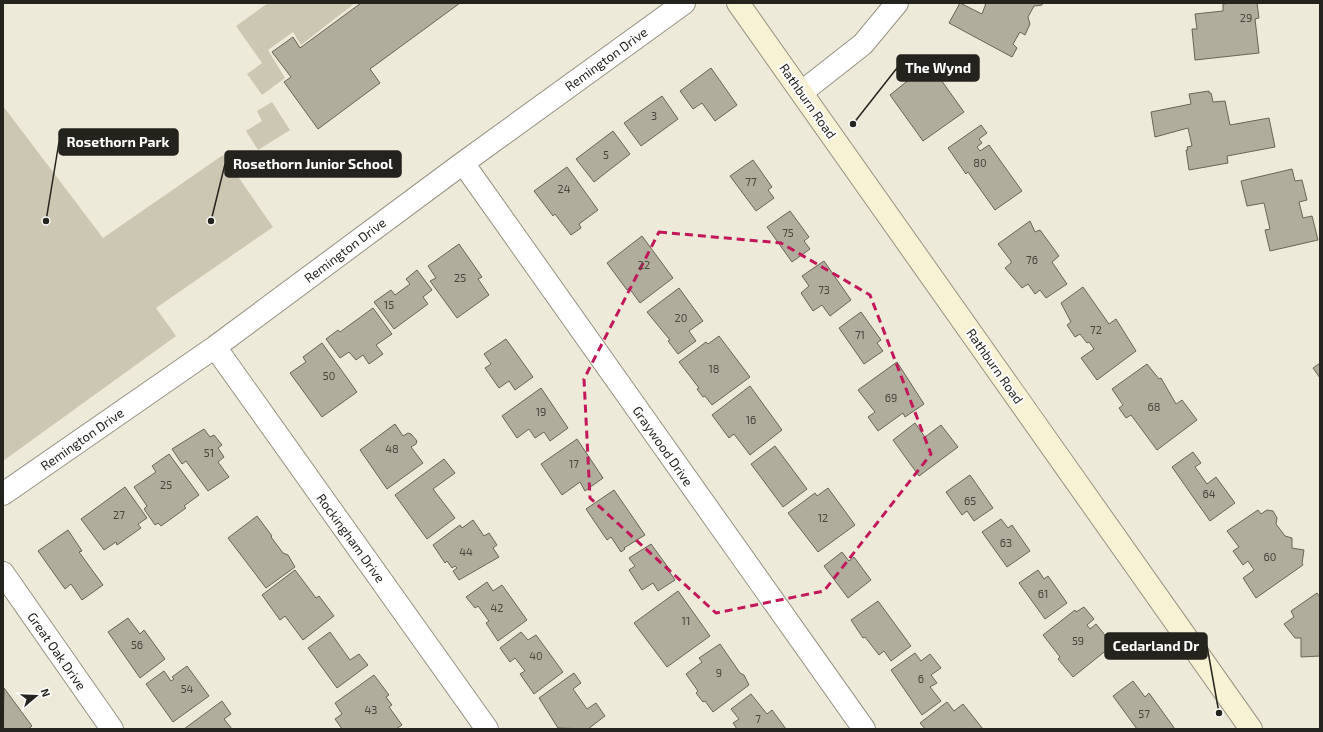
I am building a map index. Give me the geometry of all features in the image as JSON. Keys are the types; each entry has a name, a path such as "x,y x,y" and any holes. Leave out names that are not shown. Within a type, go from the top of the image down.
{"street":[{"name":"Remington Drive","path":"3,494 215,347 463,163 684,3"},
{"name":"Rathburn Road","path":"738,3 1251,729"},
{"path":"802,92 863,44 897,3"},
{"name":"Graywood Drive","path":"463,163 864,729"},
{"name":"Rockingham Drive","path":"215,347 488,729"},
{"name":"Great Oak Drive","path":"3,573 112,729"}],"highlighted area":[{"path":"659,232 781,243 870,295 931,454 824,591 716,613 590,498 584,379"}],"shaded area":[{"path":"268,3 355,3 301,45 293,32 268,50 285,78 262,95 247,74 262,63 236,26"},
{"path":"272,102 290,130 258,150 246,131 262,121 257,111"},
{"path":"3,106 103,238 223,155 273,227 156,308 176,336 3,461"}],"building":[{"path":"361,3 460,3 370,69 380,83 318,129 284,82 291,77 272,52 293,37 300,48"},
{"path":"960,3 982,14 986,3 1043,3 1042,5 1034,6 1028,17 1030,24 1025,35 1020,32 1013,44 1017,48 1012,57 949,23"},
{"path":"1257,3 1259,18 1255,19 1259,53 1195,60 1192,29 1197,29 1195,14 1223,11 1223,4"},
{"path":"931,66 964,112 923,141 890,95 916,74 917,76"},
{"path":"711,68 737,105 715,121 702,103 693,109 680,91"},
{"path":"1209,91 1213,102 1225,101 1230,125 1269,118 1275,147 1227,156 1228,163 1189,170 1186,150 1188,150 1187,147 1192,146 1188,128 1155,137 1151,112 1191,104 1189,94"},
{"path":"662,96 678,119 641,146 624,123"},
{"path":"981,125 987,133 979,139 982,143 977,147 980,151 989,145 1022,191 995,210 968,172 966,174 948,148"},
{"path":"613,131 630,154 594,182 576,159"},
{"path":"753,160 772,187 768,190 774,198 756,211 730,176"},
{"path":"567,167 598,210 579,224 581,228 571,235 555,214 553,216 534,191"},
{"path":"1292,169 1295,181 1302,180 1307,200 1299,202 1303,218 1312,216 1318,240 1270,251 1265,230 1270,229 1264,203 1247,206 1241,181"},
{"path":"790,211 809,237 804,241 810,249 792,262 767,227"},
{"path":"1030,221 1035,232 1040,230 1059,256 1052,262 1067,284 1046,298 1040,290 1035,294 1028,284 1022,288 1005,268 1011,263 1011,261 998,244"},
{"path":"642,236 673,278 640,303 629,288 627,290 607,263"},
{"path":"459,244 482,277 478,279 489,295 457,318 430,281 436,278 428,266"},
{"path":"824,261 851,300 830,316 822,305 813,311 801,293 809,286 802,276"},
{"path":"417,270 432,290 423,297 428,304 394,329 374,302 391,290 395,295 410,284 406,279"},
{"path":"1083,287 1109,324 1116,319 1136,351 1097,380 1081,358 1094,349 1080,334 1075,337 1067,325 1071,322 1061,303"},
{"path":"679,288 703,321 689,331 696,341 678,354 668,341 670,340 647,312"},
{"path":"373,308 392,334 376,345 383,354 369,364 363,355 356,360 349,352 340,358 326,339 338,330 340,332"},
{"path":"861,312 881,340 877,343 883,351 864,364 839,328"},
{"path":"719,336 750,377 712,405 705,396 703,397 697,389 699,388 679,362 706,342 708,344"},
{"path":"506,339 533,377 515,390 509,381 499,388 485,368 491,364 484,354"},
{"path":"322,343 357,392 322,417 290,373 306,362 303,357"},
{"path":"897,362 924,404 905,417 903,413 878,431 868,417 875,412 858,390"},
{"path":"1320,363 1320,378 1313,368"},
{"path":"1147,364 1159,379 1161,378 1176,404 1182,400 1197,420 1157,450 1131,415 1126,418 1119,408 1123,405 1112,389"},
{"path":"750,386 782,430 750,455 734,434 729,438 712,415"},
{"path":"541,388 568,428 550,441 544,432 535,438 529,429 517,438 502,416"},
{"path":"915,423 925,437 941,425 958,447 919,476 893,440"},
{"path":"395,424 403,436 408,433 411,434 417,441 416,444 411,447 423,463 387,489 360,450"},
{"path":"204,429 210,437 214,435 222,445 218,448 224,457 218,462 229,477 208,491 186,461 182,464 172,449"},
{"path":"577,439 603,478 585,491 580,482 562,495 541,464"},
{"path":"775,446 807,489 783,507 751,464"},
{"path":"1193,452 1201,463 1195,467 1207,484 1216,477 1235,503 1210,521 1172,467"},
{"path":"169,454 199,495 184,506 186,508 161,526 158,523 155,525 144,509 147,506 134,487 156,472 152,466"},
{"path":"444,459 455,473 433,489 455,518 427,539 395,495"},
{"path":"970,475 993,508 974,521 967,511 962,515 946,492"},
{"path":"125,487 147,518 138,524 141,528 117,545 116,542 104,550 81,519"},
{"path":"828,488 855,525 818,552 788,513 815,493 817,496"},
{"path":"614,490 645,535 624,548 625,549 621,552 611,537 607,540 586,509"},
{"path":"1258,510 1261,514 1267,510 1273,511 1277,518 1276,524 1285,536 1292,538 1292,548 1304,550 1303,565 1256,598 1243,578 1254,570 1248,561 1243,565 1233,551 1239,547 1227,531"},
{"path":"257,516 283,553 288,555 295,567 266,588 228,538"},
{"path":"1001,519 1008,528 1012,525 1030,551 1007,567 982,532"},
{"path":"473,520 484,536 489,533 497,545 493,548 499,557 459,580 453,571 457,568 455,566 452,568 447,561 445,563 433,545 460,525 462,528"},
{"path":"68,530 82,551 79,552 103,585 82,600 71,584 65,589 38,551"},
{"path":"651,544 670,570 669,571 675,580 658,591 653,583 642,590 629,570 635,566 629,558"},
{"path":"842,552 849,561 854,557 871,580 848,598 824,566"},
{"path":"295,570 316,598 319,596 334,616 303,640 285,616 280,620 262,595"},
{"path":"1038,570 1044,579 1048,576 1067,603 1045,619 1019,583"},
{"path":"487,582 493,591 502,585 527,620 498,641 486,623 489,621 478,606 475,608 466,597"},
{"path":"678,591 710,636 667,667 634,623"},
{"path":"1317,593 1320,597 1320,656 1301,657 1301,638 1295,638 1284,624 1294,617 1291,611"},
{"path":"878,601 911,646 891,661 884,651 879,655 865,637 863,638 851,620"},
{"path":"1084,607 1094,619 1087,625 1090,629 1096,624 1113,645 1073,677 1058,659 1060,657 1043,635 1075,610 1076,612"},
{"path":"128,618 140,634 144,630 165,659 140,678 108,632"},
{"path":"330,632 350,660 359,654 368,665 337,688 308,648"},
{"path":"521,632 528,640 536,635 563,672 534,694 520,674 525,671 515,658 510,662 500,648"},
{"path":"720,644 740,673 744,675 749,685 713,712 705,701 703,702 696,693 698,691 686,674 702,662 699,658"},
{"path":"915,653 921,661 930,654 941,668 931,675 937,683 930,687 941,701 922,715 891,670"},
{"path":"187,666 209,696 173,722 146,684 164,671 171,681 174,679 172,677"},
{"path":"574,673 581,683 573,689 587,709 596,703 605,716 588,729 558,728 539,698"},
{"path":"374,675 389,695 386,697 392,705 389,707 402,725 396,729 342,729 335,719 342,714 335,703"},
{"path":"1133,681 1145,697 1149,693 1175,729 1137,729 1113,696"},
{"path":"4,688 32,726 28,729 3,729"},
{"path":"751,694 767,714 772,710 786,729 737,729 733,723 739,719 731,709"},
{"path":"222,701 231,714 224,719 232,729 184,729"},
{"path":"947,702 954,711 963,704 983,729 925,729 920,723"}],"place":[{"name":"The Wynd","path":"853,124"},
{"name":"Rosethorn Park","path":"46,221"},
{"name":"Rosethorn Junior School","path":"211,221"},
{"name":"Cedarland Dr","path":"1219,713"}]}
